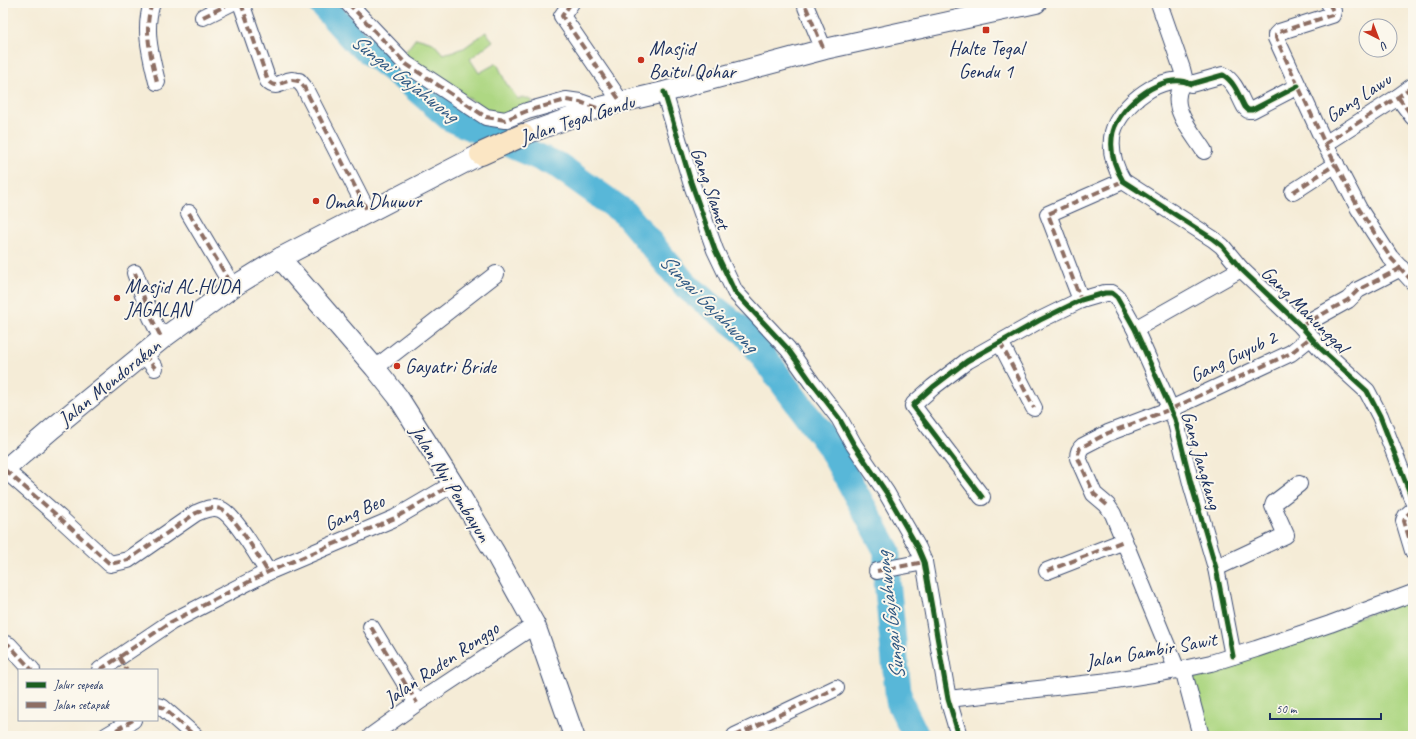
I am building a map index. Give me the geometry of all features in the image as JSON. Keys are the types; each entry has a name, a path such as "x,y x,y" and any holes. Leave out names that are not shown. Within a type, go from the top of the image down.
{"main road":[{"name":"Jalan Tegal Gendu","path":"481,154 523,135"}],"street":[{"path":"152,3 149,12 148,40 157,82"},
{"path":"203,17 231,3"},
{"path":"241,3 268,81 271,85 276,86 291,80 299,81 304,87 366,207"},
{"path":"348,3 406,64 486,117 505,120 527,111 566,100 580,102 597,108"},
{"path":"572,3 562,16 621,102"},
{"name":"Jalan Tegal Gendu","path":"523,135 597,108 824,50 1036,3"},
{"path":"1159,3 1182,68 1185,81 1178,93 1177,104 1180,113 1204,151"},
{"path":"1329,3 1333,11 1332,15 1279,32 1276,35 1276,38 1325,144 1359,209 1380,243 1413,282"},
{"path":"806,7 824,50"},
{"path":"982,497 913,406 933,387 967,361 1040,320 1081,300 1048,214 1123,181 1116,170 1112,157 1111,144 1113,131 1126,108 1152,88 1171,81 1185,81 1191,84 1223,75 1233,83 1245,108 1248,110 1252,110 1298,86"},
{"name":"Gang Lawu","path":"1325,144 1413,86"},
{"name":"Gang Slamet","path":"664,92 691,182 715,250 734,292 788,349 839,418 854,445 886,492 918,548 948,699"},
{"path":"1398,97 1413,117"},
{"name":"Jalan Tegal Gendu","path":"280,258 366,207 481,154"},
{"path":"1293,192 1336,164"},
{"name":"Gang Manunggal","path":"1123,181 1222,246 1241,269 1306,332 1329,357 1367,391 1380,416 1413,501"},
{"path":"190,213 233,287"},
{"name":"Jalan Mondorakan","path":"4,471 53,428 150,361 162,339 233,287 280,258"},
{"name":"Jalan Nyi Pembayun","path":"280,258 375,368 398,397 454,484 535,625 574,736"},
{"name":"Gang Guyub 2","path":"1124,541 1107,505 1094,494 1078,458 1080,448 1108,433 1171,409 1291,353 1306,332 1348,300 1358,290 1401,268"},
{"path":"1135,329 1241,269"},
{"path":"134,273 151,317 162,339"},
{"path":"375,368 496,274"},
{"name":"Gang Jangkang","path":"1081,300 1105,293 1112,293 1120,301 1135,329 1171,409 1216,568 1233,656"},
{"path":"1000,342 1034,408"},
{"path":"4,471 60,518 110,564 128,560 196,513 209,508 220,509 230,516 268,572"},
{"name":"Gang Beo","path":"103,669 123,663 171,622 268,572 395,518 454,484"},
{"path":"1216,568 1286,535 1273,506 1274,503 1299,484"},
{"path":"1413,510 1406,516 1404,521 1413,551"},
{"path":"1046,571 1124,541 1180,670 1201,736"},
{"path":"879,571 922,562"},
{"name":"Jalan Gambir Sawit","path":"948,699 1109,681 1180,670 1233,656 1330,624 1413,593"},
{"name":"Jalan Raden Ronggo","path":"371,736 417,703 535,625"},
{"path":"371,627 417,703"},
{"path":"3,645 9,645 31,669"},
{"path":"735,736 836,688"},
{"path":"948,699 959,736"},
{"path":"158,706 162,707 196,736"},
{"path":"106,736 131,721"}],"green space":[{"path":"486,32 493,41 470,59 479,73 497,63 506,83 518,99 523,97 533,101 518,119 499,118 403,55 416,38 433,43 443,54 464,48"},
{"path":"1413,599 1413,736 1205,736 1190,674"}],"waterway":[{"name":"Sungai Gajahwong","path":"321,3 354,40 410,83 450,118 559,166 625,213 687,287 746,333 829,445 887,551 887,581 899,701 916,736"}],"marked path":[{"path":"152,3 149,13 148,33 150,53 157,82"},
{"path":"203,17 231,3"},
{"path":"241,3 268,81 274,85 292,80 299,81 304,87 368,212"},
{"path":"348,3 406,64 486,117 505,120 527,111 566,100 580,102 597,108"},
{"path":"571,3 562,16 621,102"},
{"path":"1329,3 1333,11 1332,15 1279,32 1276,35 1276,38 1325,144 1359,209 1390,257 1413,282"},
{"path":"806,7 824,50"},
{"path":"1325,144 1413,86"},
{"path":"1398,97 1413,117"},
{"path":"1293,192 1336,164"},
{"path":"1079,302 1081,300 1048,214 1123,181 1126,183"},
{"path":"189,213 233,287"},
{"path":"1301,326 1348,300 1358,290 1401,268"},
{"path":"135,273 151,317 162,339"},
{"path":"1107,505 1094,494 1078,458 1080,448 1108,433 1171,409 1291,353 1311,337"},
{"path":"1000,342 1034,408"},
{"path":"144,354 155,368"},
{"path":"5,470 110,564 128,560 196,513 214,508 220,509 226,513 239,527 268,572"},
{"path":"101,669 171,622 268,572 395,518 453,484"},
{"path":"1413,510 1406,516 1404,521 1413,551"},
{"path":"1047,571 1124,541"},
{"path":"877,571 924,562"},
{"path":"371,627 417,703"},
{"path":"3,645 9,645 31,669"},
{"path":"119,657 126,669"},
{"path":"735,736 836,688"},
{"path":"158,706 162,707 195,736"},
{"path":"106,736 131,721"}],"cycle path":[{"path":"1298,86 1252,110 1248,110 1245,107 1234,85 1223,75 1191,84 1180,81 1168,82 1156,86 1134,101 1124,111 1117,122 1112,139 1113,158 1123,181 1222,246 1241,269 1301,326 1321,349 1367,391 1380,416 1413,501"},
{"path":"664,92 691,182 715,250 735,292 788,349 839,418 854,445 886,492 918,548 924,562 948,699 959,736"},
{"path":"982,497 913,406 914,404 933,387 967,361 1040,320 1081,300 1105,293 1112,293 1117,297 1135,329 1175,419 1192,487 1216,568 1233,656"}],"place":[{"name":"Halte Tegal Gendu 1","path":"986,30"},
{"name":"Masjid Baitul Qohar","path":"641,60"},
{"name":"Omah Dhuwur","path":"316,201"},
{"name":"Masjid AL.HUDA JAGALAN","path":"117,298"},
{"name":"Gayatri Bride","path":"397,366"}]}
